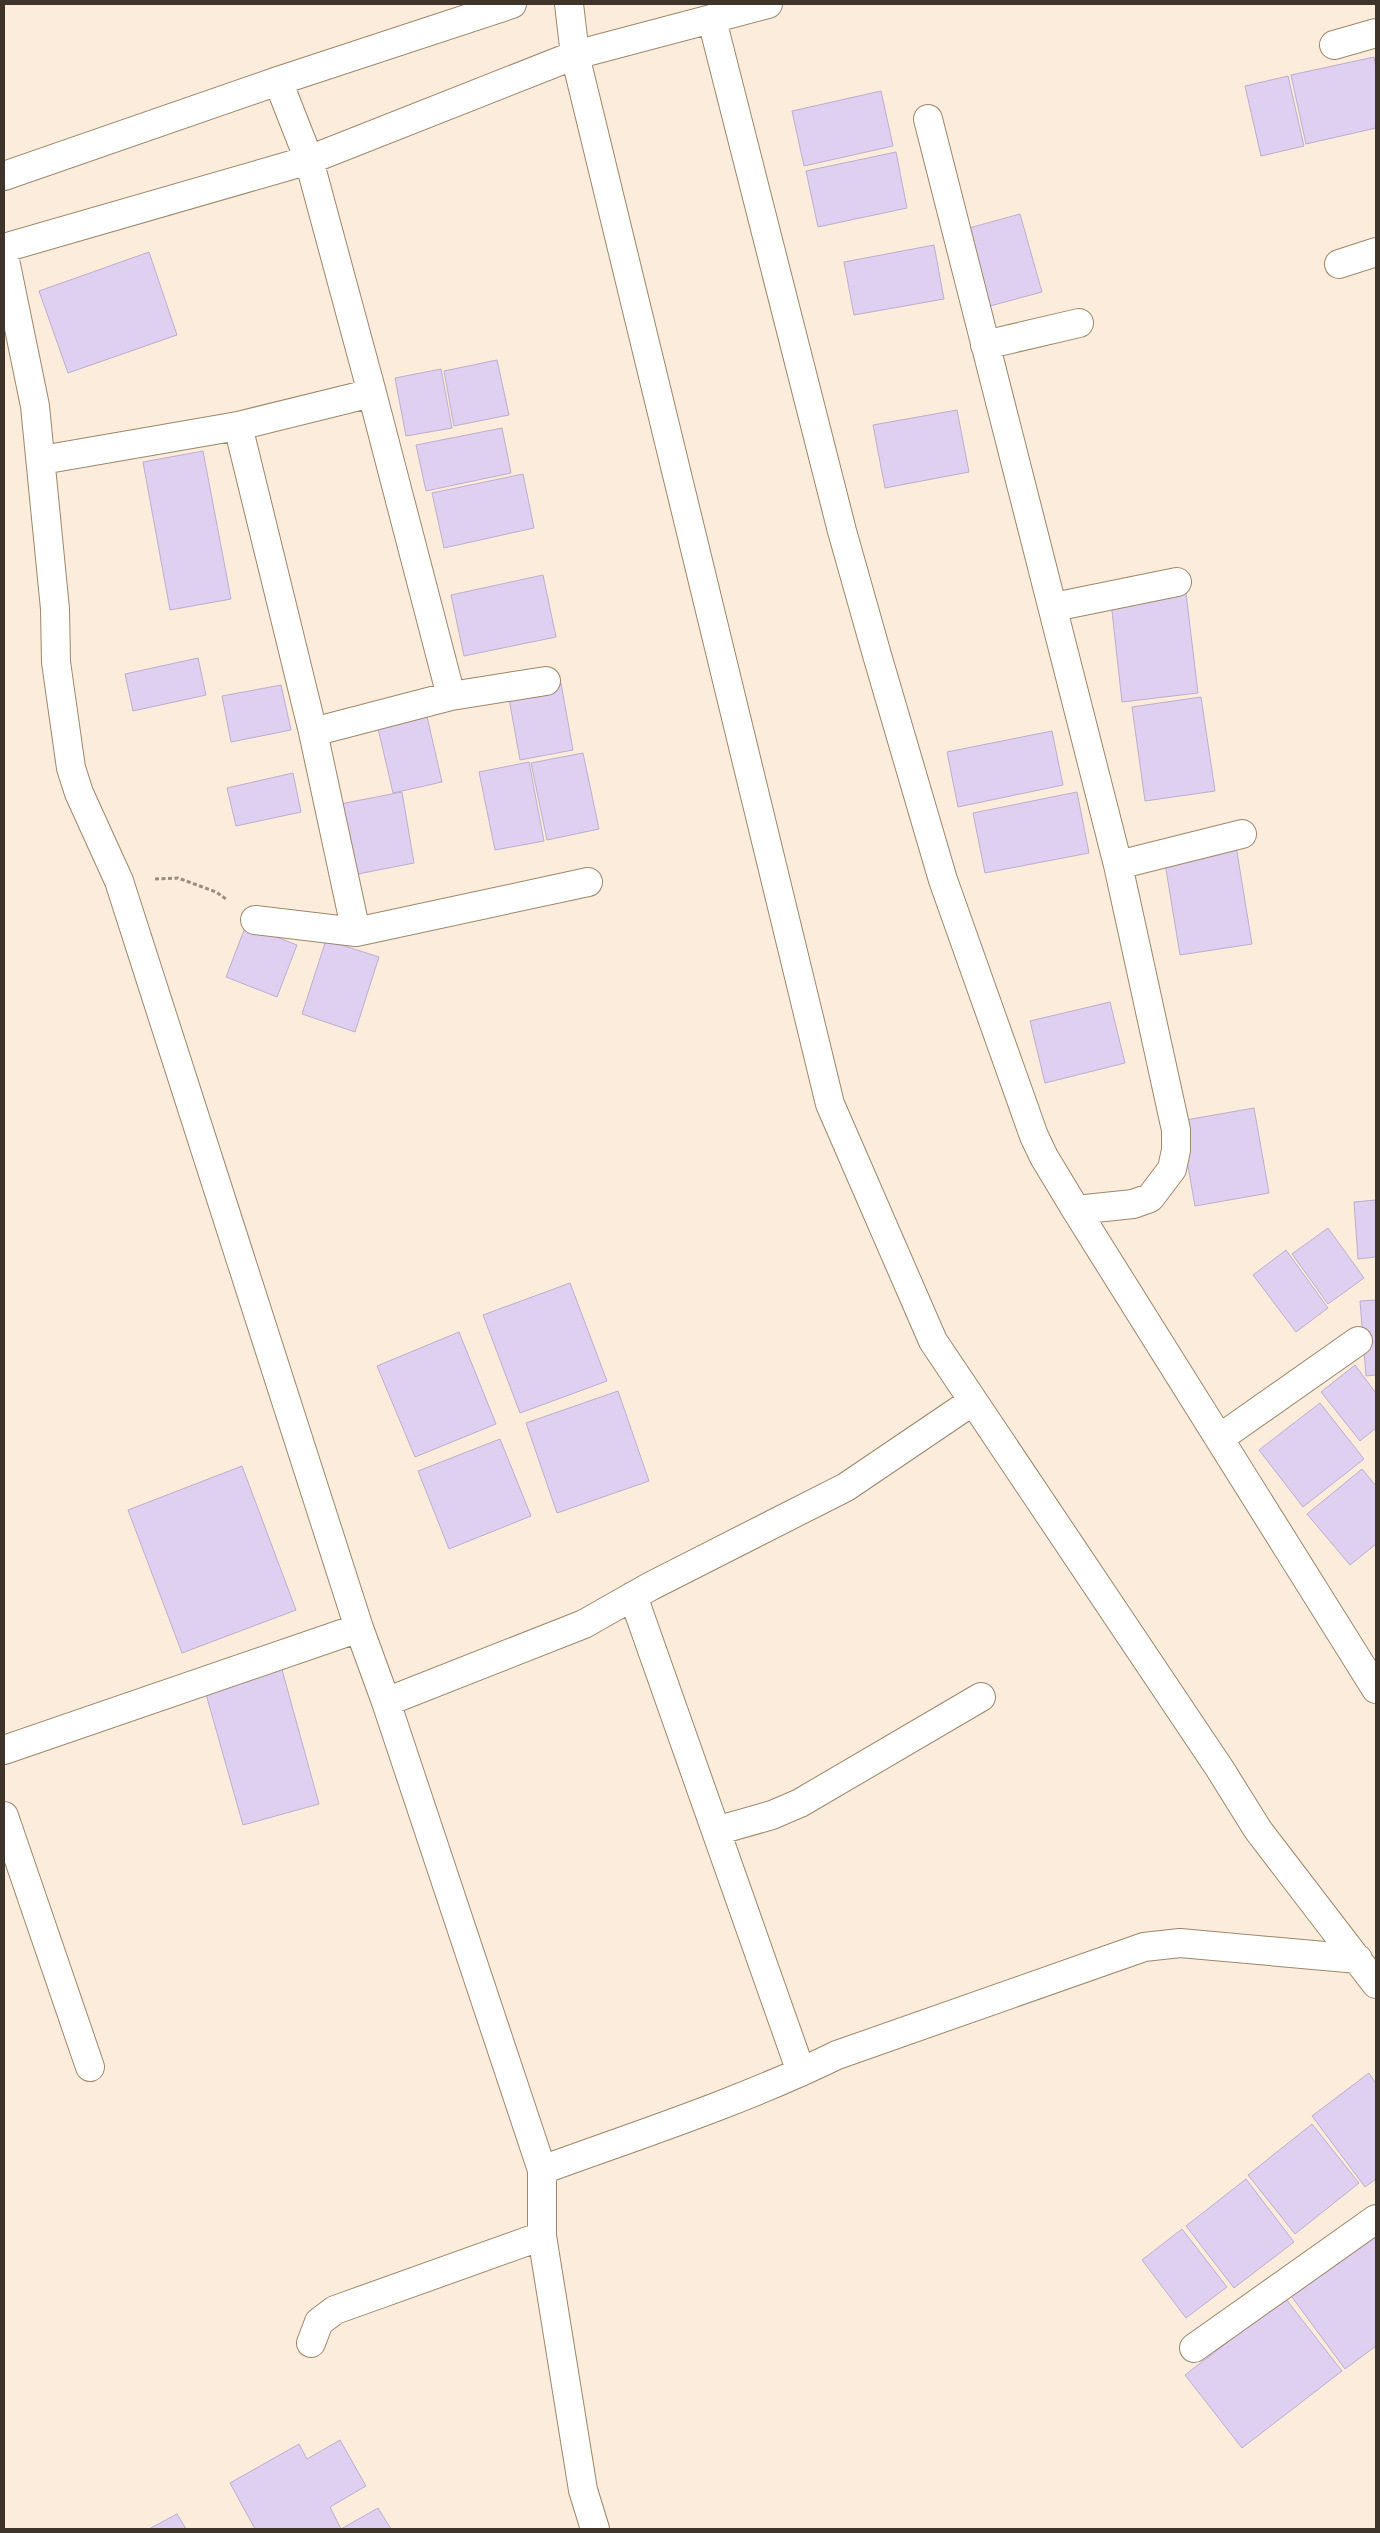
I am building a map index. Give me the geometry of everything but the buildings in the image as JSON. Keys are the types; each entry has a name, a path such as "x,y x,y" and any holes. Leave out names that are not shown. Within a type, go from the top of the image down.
{"street":[{"path":"4,176 278,81 512,4"},
{"path":"569,4 576,55 830,1104 933,1341 1220,1769 1258,1830 1376,1984"},
{"path":"4,248 309,160 576,55 768,4"},
{"path":"712,20 842,530 943,880 1034,1136 1044,1157 1076,1210 1376,1689"},
{"path":"1334,45 1376,33"},
{"path":"278,81 309,160 451,696"},
{"path":"928,119 1054,607 1118,865 1176,1130 1176,1150 1172,1169 1150,1198 1134,1204 1076,1210"},
{"path":"1339,264 1376,252"},
{"path":"4,255 36,406 55,609 56,662 71,768 79,793 119,881 359,1628 386,1702 542,2170 542,2236 583,2490 595,2529"},
{"path":"985,344 1079,323"},
{"path":"42,460 238,426 372,393"},
{"path":"238,426 313,732 356,932"},
{"path":"1054,607 1177,582"},
{"path":"313,732 451,696 546,681"},
{"path":"1118,865 1242,834"},
{"path":"255,920 356,932 588,882"},
{"path":"1220,1438 1358,1341"},
{"path":"386,1702 584,1624 633,1596 846,1487 973,1401"},
{"path":"633,1596 801,2072"},
{"path":"4,1750 359,1628"},
{"path":"716,1831 772,1815 800,1803 981,1697"},
{"path":"4,1816 90,2066"},
{"path":"542,2170 682,2120 801,2072 837,2054 1144,1947 1180,1943 1358,1959"},
{"path":"1194,2348 1376,2219"},
{"path":"311,2343 319,2322 335,2310 542,2236"}],"path":[{"path":"119,881 178,878 216,892 255,920"}]}
